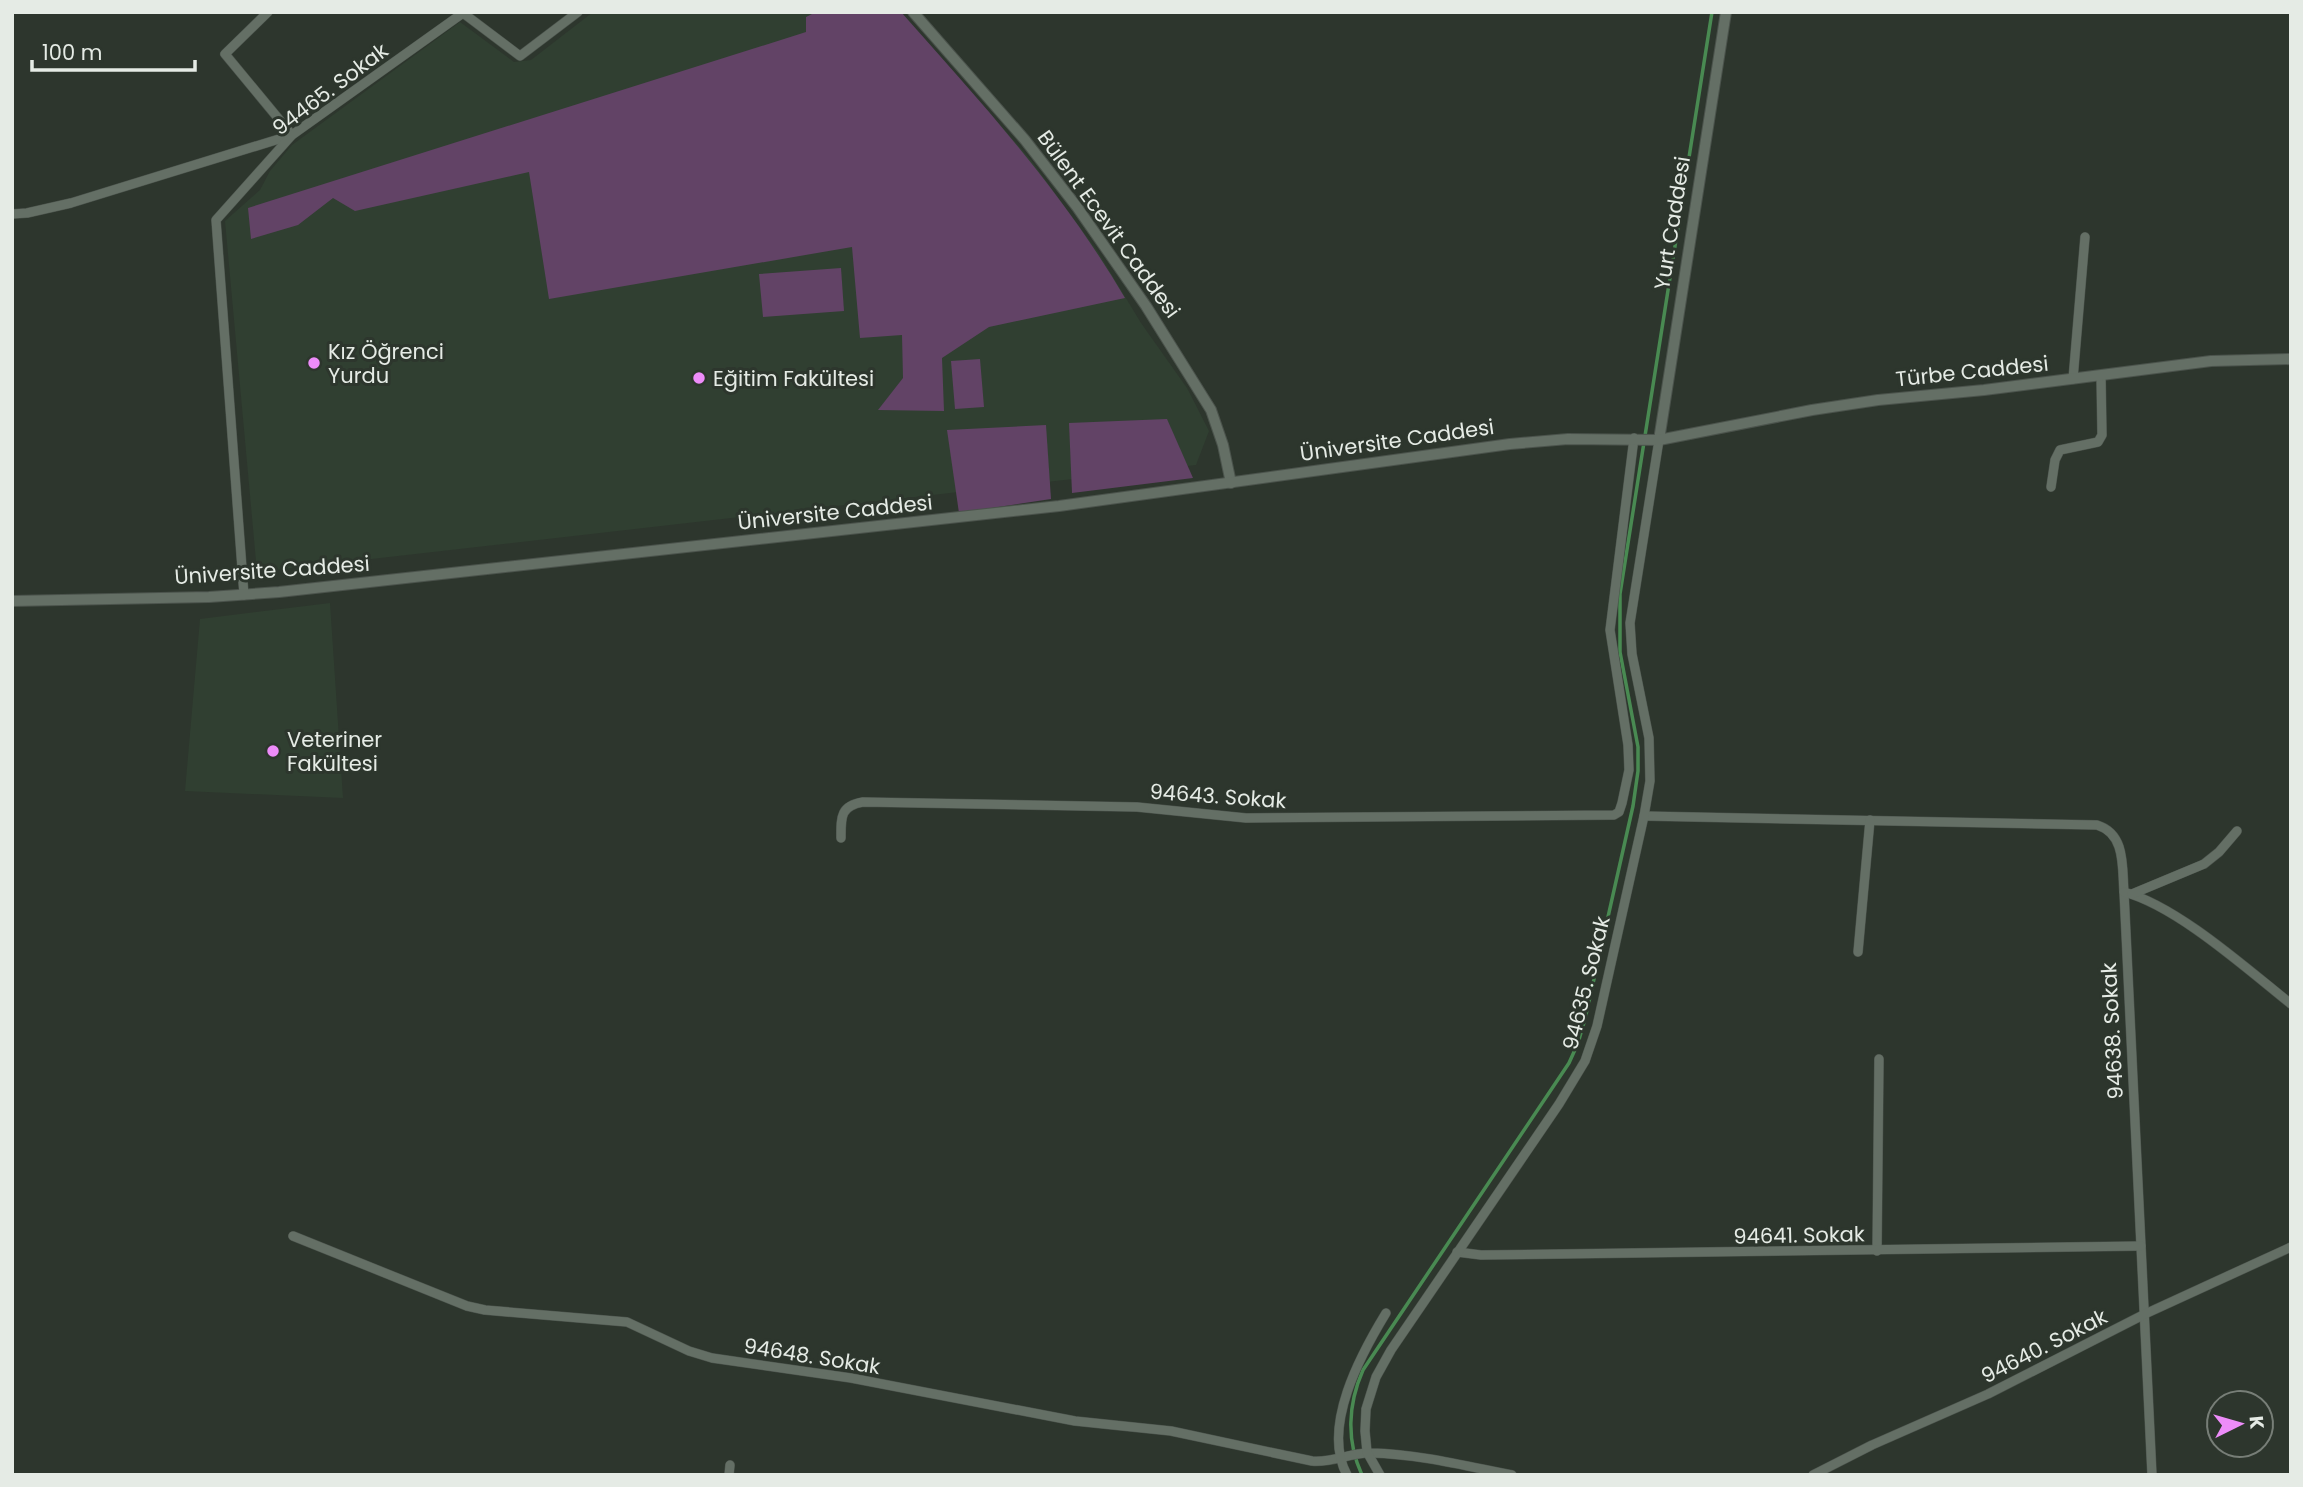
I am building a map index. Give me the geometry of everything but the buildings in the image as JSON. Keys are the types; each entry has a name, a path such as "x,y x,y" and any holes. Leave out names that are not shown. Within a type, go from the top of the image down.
{"street":[{"path":"12,214 71,203 292,135 226,54 268,12"},
{"name":"94465. Sokak","path":"244,595 216,220 292,135 463,13 520,56 578,12"},
{"name":"Bülent Ecevit Caddesi","path":"913,12 1025,140 1077,207 1146,306 1211,410 1223,445 1231,483"},
{"name":"Yurt Caddesi","path":"1659,440 1726,12"},
{"path":"2073,379 2085,237"},
{"name":"Türbe Caddesi","path":"1659,440 1859,402 2101,376 2211,361 2291,359"},
{"path":"2051,486 2055,460 2060,450 2098,442 2102,435 2101,376"},
{"name":"94643. Sokak","path":"841,838 841,823 845,810 848,806 863,802 1137,807 1217,816 1294,819 1536,814 1597,816 1619,813 1628,784 1628,745 1610,630 1634,438"},
{"name":"Üniversite Caddesi","path":"12,601 244,595 1059,506 1510,444 1569,439 1659,440"},
{"name":"94635. Sokak","path":"1380,1475 1367,1452 1364,1431 1366,1409 1376,1377 1391,1350 1559,1104 1585,1061 1597,1026 1650,780 1649,738 1632,654 1630,623 1659,440"},
{"name":"94638. Sokak","path":"1644,816 2097,825 2112,832 2118,842 2128,893 2152,1475"},
{"path":"1858,952 1870,820"},
{"path":"2128,893 2204,864 2219,852 2237,831"},
{"path":"2128,893 2146,899 2178,918 2291,1004"},
{"path":"1877,1251 1879,1059"},
{"name":"94648. Sokak","path":"293,1236 443,1297 485,1310 627,1322 689,1351 712,1358 851,1378 1075,1421 1171,1431 1312,1461 1340,1460 1367,1452"},
{"name":"94641. Sokak","path":"1457,1252 1481,1255 2141,1247"},
{"name":"94640. Sokak","path":"1813,1475 1872,1445 2008,1384 2145,1314 2291,1247"},
{"path":"1347,1475 1340,1460 1341,1422 1352,1377 1362,1352 1386,1313"},
{"path":"1367,1452 1426,1458 1512,1475"}],"shaded area":[{"path":"593,12 901,12 1030,159 1098,252 1141,323 1187,388 1209,431 1196,465 257,572 225,221 260,190 270,171 292,145 460,22 514,62 531,60"},
{"path":"816,12 901,12 1020,149 1075,221 1125,298 989,327 942,358 944,411 878,410 903,378 902,335 860,338 852,247 549,299 529,172 355,211 333,198 298,225 251,239 248,208 806,32 806,17"},
{"path":"841,268 844,311 763,317 759,274"},
{"path":"980,359 984,407 955,409 951,361"},
{"path":"1167,419 1193,478 1072,493 1069,423"},
{"path":"1046,425 1051,499 959,513 947,430"},
{"path":"330,603 343,798 185,791 200,619"}],"waterway":[{"path":"1362,1475 1353,1449 1351,1422 1354,1396 1363,1370 1569,1063 1585,1019 1633,806 1638,771 1638,747 1620,652 1620,594 1712,12"}],"place":[{"name":"Kız Öğrenci Yurdu","path":"314,363"},
{"name":"Eğitim Fakültesi","path":"699,378"},
{"name":"Veteriner Fakültesi","path":"273,751"}]}
